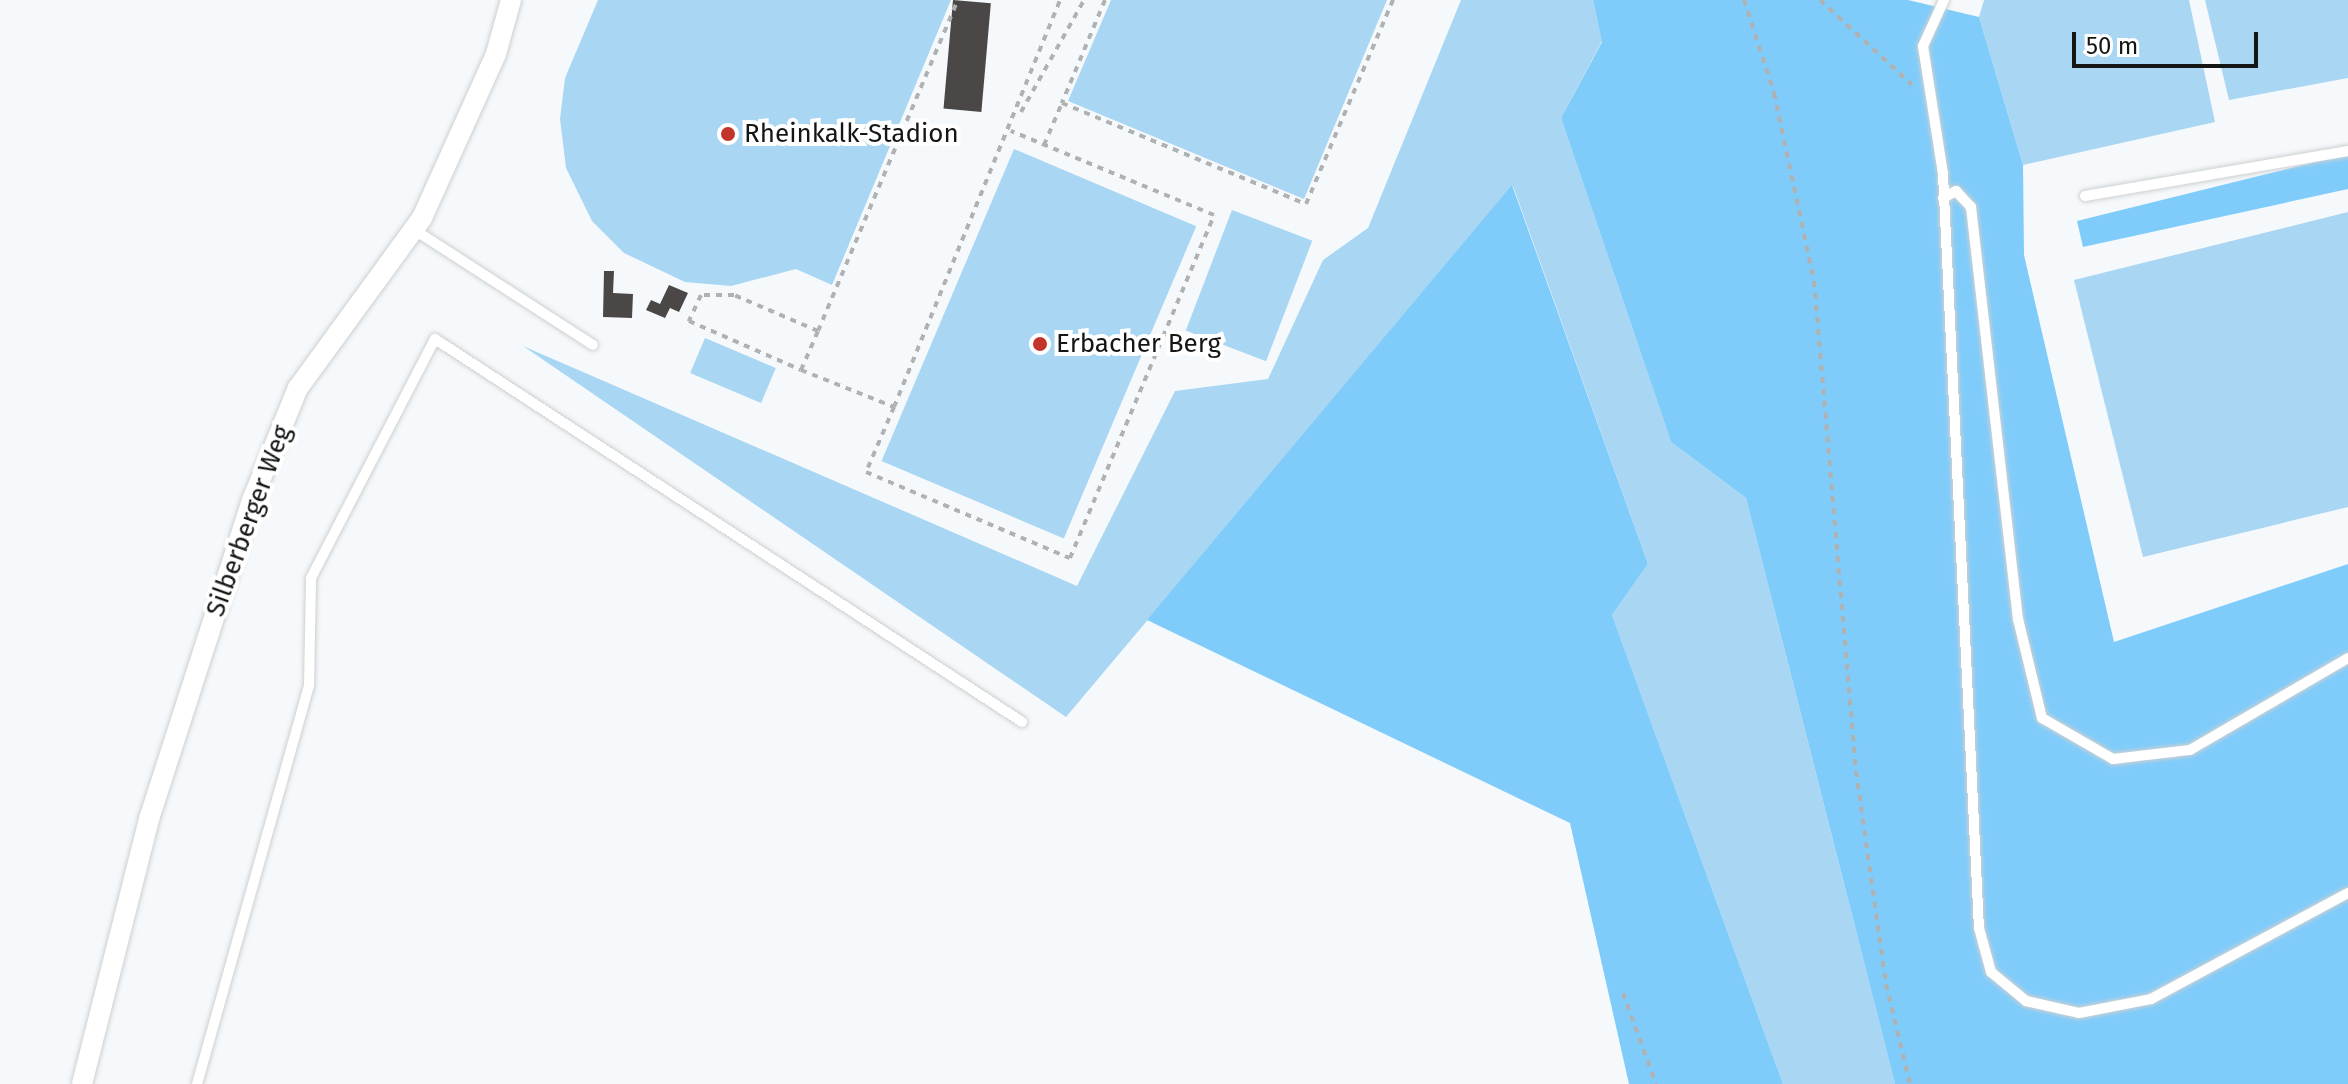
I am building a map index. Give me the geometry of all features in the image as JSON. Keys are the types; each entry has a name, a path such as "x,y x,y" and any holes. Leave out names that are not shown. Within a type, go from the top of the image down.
{"street":[{"name":"Silberberger Weg","path":"82,1084 150,816 253,498 298,388 413,229 496,54 511,0"}],"lane":[{"path":"1944,0 1923,46 1943,198 1977,898 1991,972 2026,1001 2079,1013 2151,999 2348,893"},
{"path":"2085,196 2348,151"},
{"path":"1943,198 1956,191 1971,207 2018,619 2042,718 2113,759 2190,750 2348,658"},
{"path":"413,229 593,345"},
{"path":"197,1084 309,686 311,578 435,339 1022,722"}],"path":[{"path":"801,370 958,0"},
{"path":"1011,131 1214,215 1070,558 866,472 894,407 1011,131 1014,124 1060,0"},
{"path":"1014,124 1084,0"},
{"path":"1044,145 1105,0"},
{"path":"1062,103 1306,204 1393,0"},
{"path":"1744,0 1774,93 1814,281 1856,771 1886,984 1910,1084"},
{"path":"1820,0 1932,106"},
{"path":"818,331 734,295 701,295 689,321 894,407"},
{"path":"1623,993 1656,1084"}],"shaded area":[{"name":"Rheinkalk-Stadion","path":"598,0 951,0 832,285 796,269 731,286 685,282 624,253 592,221 566,168 560,119 565,78"},
{"path":"1111,0 1387,0 1304,199 1068,101"},
{"path":"1461,0 1593,0 1602,41 1561,118 1671,442 1746,498 1895,1084 1783,1084 1612,615 1648,564 1513,186 1066,717 523,346 1077,586 1175,391 1268,379 1323,260 1368,228"},
{"path":"1593,0 1908,0 1979,17 2023,165 2024,255 2114,642 2348,564 2348,1084 1895,1084 1746,498 1671,442 1561,118 1602,42"},
{"path":"1984,0 2189,0 2215,122 2023,165 1979,17"},
{"path":"2205,0 2348,0 2348,78 2229,100"},
{"name":"Erbacher Berg","path":"1014,149 1196,226 1064,538 882,461"},
{"path":"2348,154 2348,189 2083,247 2077,221"},
{"path":"1512,185 1648,564 1612,615 1783,1084 1629,1084 1570,823 1147,620"},
{"path":"1232,210 1312,241 1266,361 1186,330"},
{"path":"2348,212 2348,507 2143,557 2074,280"},
{"path":"705,338 776,368 761,403 690,373"}],"building":[{"path":"953,0 991,3 981,112 944,109"},
{"path":"604,271 614,271 613,293 633,294 632,318 603,317"},
{"path":"669,285 688,293 679,312 670,308 665,318 646,310 651,300 660,304"}],"place":[{"name":"Rheinkalk-Stadion","path":"728,134"},
{"name":"Erbacher Berg","path":"1040,344"}]}
